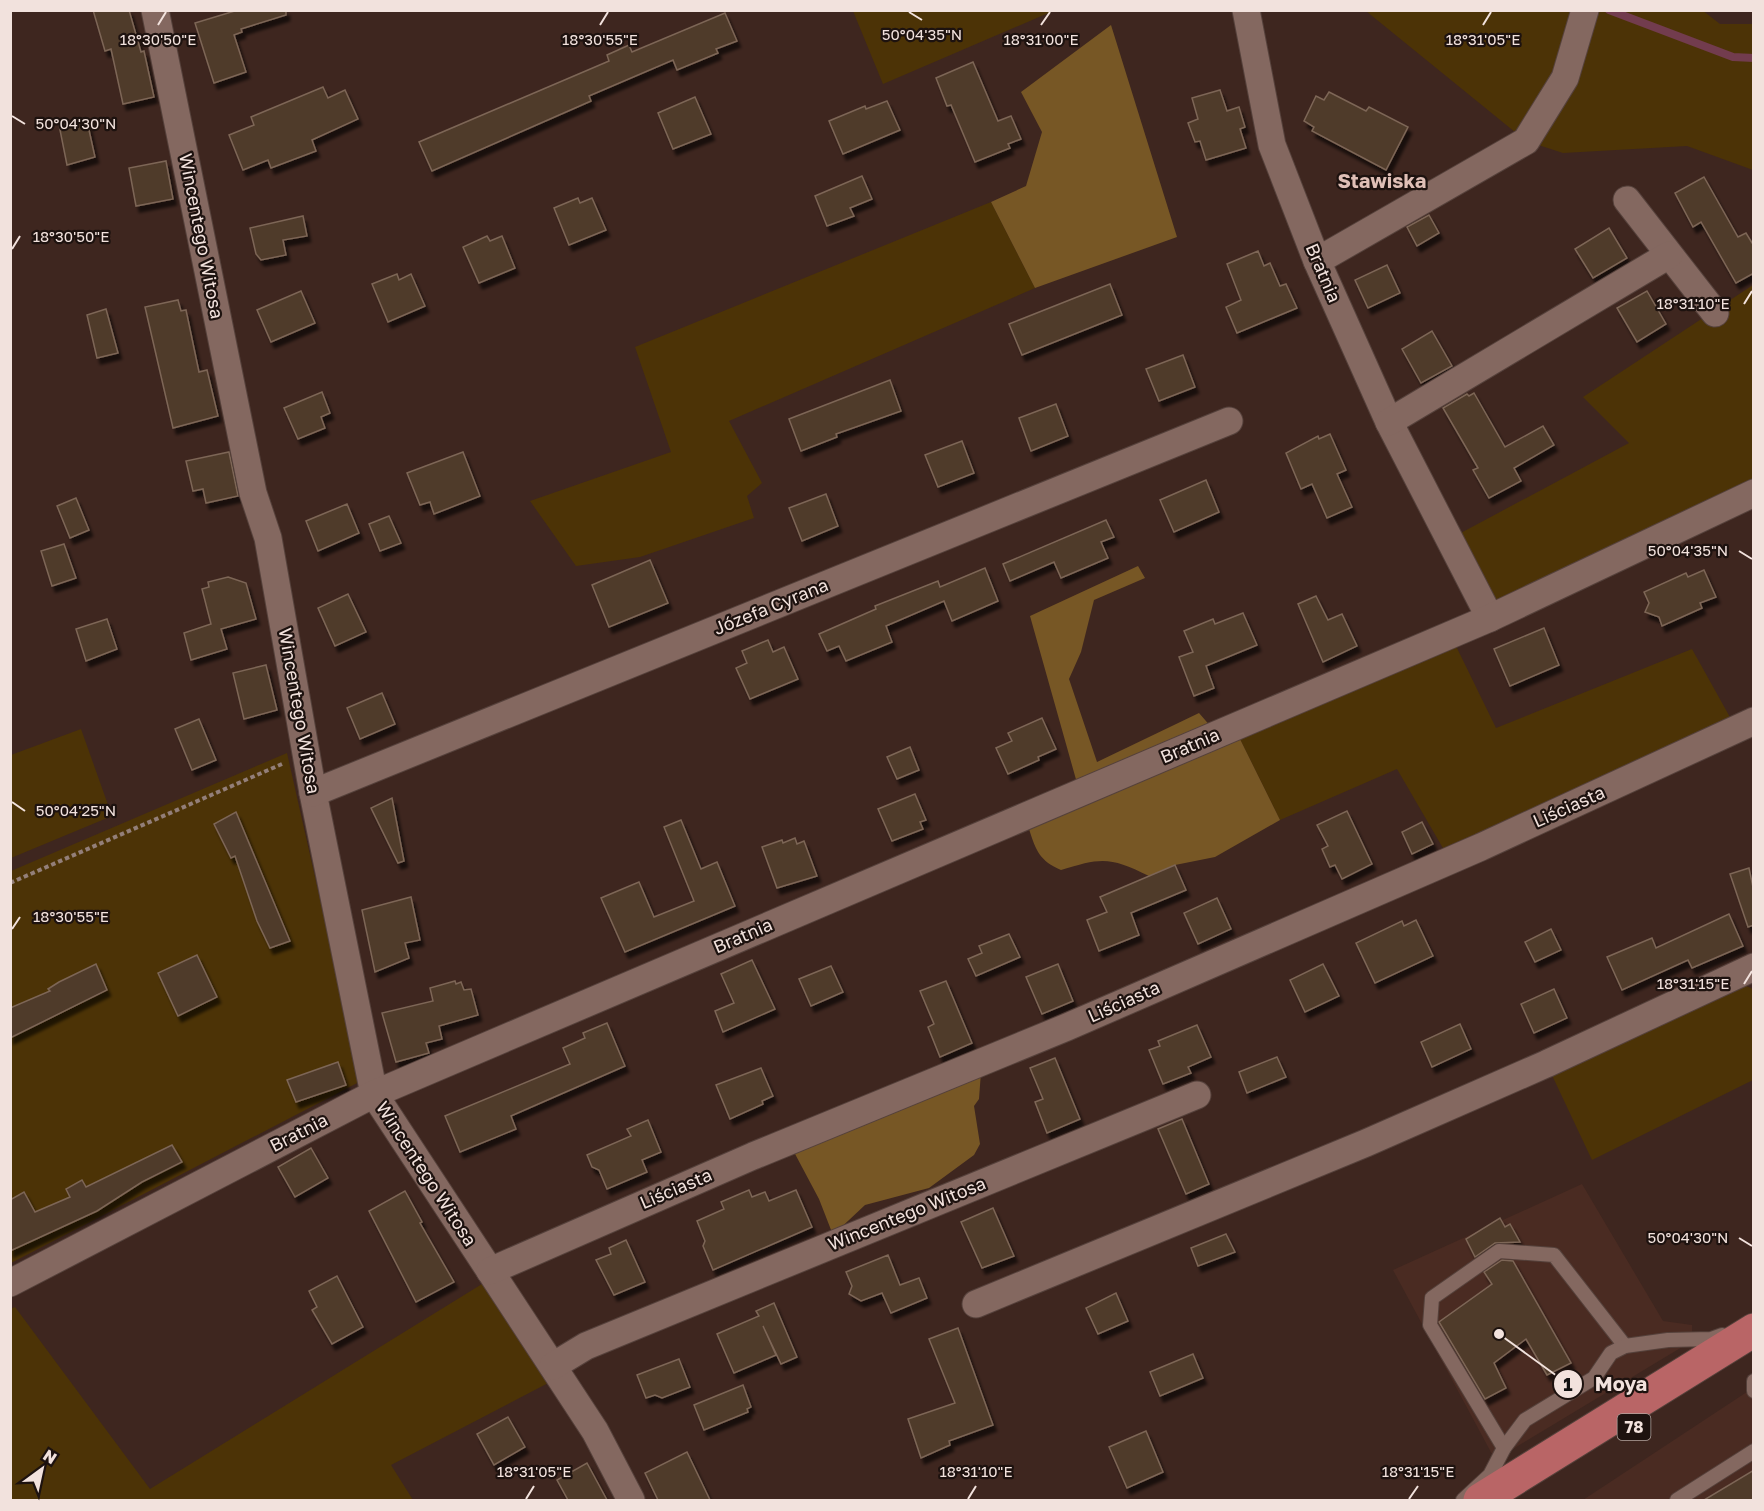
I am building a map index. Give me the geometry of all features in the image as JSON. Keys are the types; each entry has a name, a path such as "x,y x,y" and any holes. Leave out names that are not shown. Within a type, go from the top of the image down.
{"main road":[{"name":"78","path":"1480,1500 1754,1330"},
{"name":"78","path":"1515,1500 1754,1353"}],"street":[{"name":"Wincentego Witosa","path":"155,10 253,493 268,538 313,793 374,1094 595,1431 631,1500"},
{"name":"Bratnia","path":"1246,10 1272,145 1317,261 1389,422 1490,618"},
{"path":"1317,261 1526,141 1565,78 1585,10"},
{"path":"1626,200 1715,313"},
{"path":"1389,422 1669,255"},
{"name":"Józefa Cyrana","path":"313,793 1229,421"},
{"name":"Bratnia","path":"10,1283 374,1094 1490,618 1754,493"},
{"name":"Liściasta","path":"490,1271 753,1156 1067,1027 1470,852 1754,721"},
{"path":"976,1304 1398,1129 1546,1064 1754,967"},
{"name":"Wincentego Witosa","path":"553,1366 585,1346 1197,1095"}],"lane":[{"path":"1504,1448 1430,1325 1431,1298 1498,1251 1554,1255 1625,1346"},
{"path":"1463,1500 1490,1475 1504,1448 1525,1420 1594,1378 1611,1353 1625,1346 1668,1340 1711,1339 1754,1322"},
{"path":"1754,1381 1754,1391"},
{"path":"1677,1500 1754,1451"}],"path":[{"path":"10,883 307,752"}],"shaded area":[{"path":"1702,10 1720,24 1753,24 1753,170 1687,146 1563,153 1526,141 1366,11"},
{"path":"853,11 1053,11 883,84"},
{"path":"1111,25 1177,237 1035,288 991,202 1026,186 1042,132 1021,92"},
{"path":"991,202 1035,288 729,421 762,483 747,496 754,518 640,557 576,566 530,501 671,452 635,347"},
{"path":"1753,285 1753,478 1532,584 1490,607 1457,535 1629,443 1583,397"},
{"path":"1138,566 1145,578 1094,600 1081,652 1069,679 1097,762 1199,713 1212,728 1077,783 1030,616"},
{"path":"1455,644 1496,728 1692,649 1731,719 1447,855 1397,769 1280,820 1238,735"},
{"path":"81,729 112,816 11,858 11,755"},
{"path":"1238,735 1280,820 1215,857 1175,865 1149,876 1115,862 1097,861 1061,870 1043,859 1029,829"},
{"path":"287,753 361,1081 11,1263 11,871"},
{"path":"1744,985 1753,989 1753,1080 1592,1160 1550,1071"},
{"path":"981,1072 979,1099 974,1106 980,1144 974,1155 929,1188 865,1205 833,1235 819,1199 794,1152"},
{"path":"1582,1184 1663,1321 1692,1325 1692,1341 1488,1464 1493,1456 1393,1270"},
{"path":"482,1284 552,1381 391,1465 413,1500 11,1500 10,1309 15,1307 150,1489"},
{"path":"1753,1388 1753,1500 1583,1500"}],"building":[{"path":"93,10 129,10 141,52 144,51 154,97 123,104 111,49 105,51"},
{"path":"238,10 286,10 286,15 241,29 242,32 234,35 246,72 214,83 195,23"},
{"path":"725,13 737,41 716,49 718,53 677,70 673,60 589,96 591,101 432,171 419,142 609,61 607,55 629,45 632,52"},
{"path":"973,62 998,121 1011,116 1021,139 1008,144 1010,148 975,162 951,105 947,106 936,78"},
{"path":"323,87 328,98 345,90 358,119 312,140 316,151 271,168 268,160 243,170 229,135 254,125 251,117"},
{"path":"1220,90 1227,111 1239,107 1245,127 1240,129 1246,148 1206,160 1200,141 1195,142 1188,123 1198,119 1192,98"},
{"path":"1329,92 1366,111 1369,107 1408,127 1386,170 1312,131 1314,127 1304,121 1316,96 1324,100"},
{"path":"695,97 711,134 673,149 658,113"},
{"path":"887,101 900,130 843,154 829,121 865,106 866,109"},
{"path":"87,121 95,157 67,165 59,125"},
{"path":"166,161 173,199 136,206 129,168"},
{"path":"862,176 872,199 850,208 854,216 827,226 815,196"},
{"path":"1704,177 1738,237 1746,233 1754,246 1754,273 1736,283 1701,222 1693,227 1675,193"},
{"path":"578,198 580,203 592,198 606,230 569,245 554,208"},
{"path":"1429,215 1439,233 1417,246 1407,227"},
{"path":"303,216 307,236 283,240 286,255 261,260 256,254 250,228"},
{"path":"1609,228 1627,258 1593,278 1575,249"},
{"path":"487,236 490,241 502,236 515,268 479,283 463,247"},
{"path":"1258,251 1264,266 1270,263 1280,286 1286,284 1297,308 1237,333 1226,307 1241,300 1227,264"},
{"path":"1387,265 1400,293 1368,308 1355,280"},
{"path":"397,274 399,280 411,274 425,306 388,322 372,284"},
{"path":"1110,284 1122,315 1022,355 1009,324"},
{"path":"301,291 315,323 271,342 257,310"},
{"path":"1647,291 1666,324 1637,342 1617,308"},
{"path":"178,300 181,311 186,310 199,372 207,370 218,416 173,428 145,307"},
{"path":"106,309 118,353 97,358 87,315"},
{"path":"1432,331 1452,366 1421,383 1402,349"},
{"path":"1183,355 1195,387 1159,401 1146,369"},
{"path":"890,380 901,411 836,434 837,437 801,451 789,419"},
{"path":"322,392 330,413 321,417 325,428 298,439 284,408"},
{"path":"1474,393 1505,447 1543,426 1554,445 1514,468 1521,481 1489,498 1473,470 1478,468 1443,408 1467,394 1469,396"},
{"path":"1056,404 1068,436 1031,451 1019,418"},
{"path":"1330,434 1346,470 1337,474 1352,507 1327,518 1312,484 1301,489 1286,453 1318,436 1319,439"},
{"path":"962,441 974,473 938,487 925,455"},
{"path":"229,452 238,496 206,503 203,489 193,491 186,461"},
{"path":"463,452 480,496 434,514 430,502 420,505 407,473"},
{"path":"1206,480 1219,512 1174,532 1160,500"},
{"path":"826,494 838,526 802,541 789,508"},
{"path":"76,498 89,530 70,538 57,506"},
{"path":"347,504 359,533 318,551 306,521"},
{"path":"389,516 401,543 380,551 369,524"},
{"path":"1106,520 1114,537 1101,542 1108,558 1061,578 1054,562 1010,581 1003,564"},
{"path":"64,544 76,578 52,586 41,551"},
{"path":"650,560 668,603 609,627 592,585"},
{"path":"985,568 998,601 952,621 944,601 886,626 892,642 846,661 839,646 827,651 819,634 876,609 875,606 938,581 940,587"},
{"path":"1704,570 1716,597 1700,603 1702,608 1662,626 1659,617 1645,612 1649,603 1644,592 1686,573 1688,577"},
{"path":"228,577 246,583 256,619 221,629 227,649 191,660 184,633 211,624 202,589 209,587 208,582"},
{"path":"348,594 366,632 335,646 318,608"},
{"path":"1316,596 1328,620 1342,614 1357,646 1323,662 1298,604"},
{"path":"1243,613 1257,645 1206,666 1214,688 1194,696 1179,657 1193,652 1184,631 1213,619 1215,624"},
{"path":"107,619 117,649 86,661 76,629"},
{"path":"1544,628 1559,665 1510,686 1494,649"},
{"path":"768,640 773,652 784,647 798,679 750,699 736,668 747,663 742,651"},
{"path":"266,665 277,710 244,719 233,673"},
{"path":"382,693 395,724 360,739 347,708"},
{"path":"1042,718 1056,749 1038,757 1039,760 1008,774 996,748 1012,741 1008,733"},
{"path":"199,719 216,760 192,770 175,729"},
{"path":"910,747 919,770 897,779 887,757"},
{"path":"915,794 926,820 920,822 923,829 892,841 878,809"},
{"path":"392,798 404,861 398,863 371,808"},
{"path":"1347,811 1372,864 1342,879 1335,865 1330,867 1322,849 1328,846 1317,825"},
{"path":"236,812 290,941 270,948 257,921 235,856 231,858 214,824"},
{"path":"681,820 701,869 717,862 735,906 625,952 601,898 639,882 654,917 694,901 664,827"},
{"path":"1422,822 1433,844 1412,854 1402,832"},
{"path":"795,838 797,844 804,841 817,876 777,888 762,847"},
{"path":"1175,865 1186,890 1131,913 1139,935 1099,951 1087,920 1107,912 1100,897"},
{"path":"1749,868 1754,892 1754,925 1748,927 1730,874"},
{"path":"411,897 420,940 405,943 409,958 375,972 362,910"},
{"path":"1217,898 1231,929 1198,944 1184,913"},
{"path":"1729,914 1743,946 1692,968 1688,960 1622,990 1607,957 1652,938 1656,948"},
{"path":"1416,920 1433,956 1375,983 1356,943 1402,921 1404,926"},
{"path":"1551,929 1561,950 1535,962 1525,942"},
{"path":"1009,934 1020,957 976,976 968,959 982,953 979,946"},
{"path":"197,955 217,997 178,1016 158,973"},
{"path":"752,960 775,1009 723,1032 715,1011 734,1003 721,974"},
{"path":"96,964 107,990 10,1038 10,1008 50,991 48,989 59,982"},
{"path":"1058,964 1073,1001 1042,1014 1026,977"},
{"path":"1323,964 1339,996 1305,1012 1290,980"},
{"path":"831,966 843,992 811,1006 799,979"},
{"path":"455,981 456,984 461,982 464,990 471,989 478,1015 439,1026 442,1039 426,1043 429,1053 396,1062 382,1013 433,1001 430,988"},
{"path":"946,981 972,1043 940,1057 928,1027 934,1024 920,991"},
{"path":"1554,989 1567,1018 1534,1033 1521,1004"},
{"path":"607,1023 625,1066 511,1116 516,1129 460,1152 445,1116 570,1064 563,1048 585,1038 583,1033"},
{"path":"1460,1024 1471,1049 1432,1067 1421,1042"},
{"path":"1197,1025 1211,1057 1188,1067 1191,1073 1163,1084 1149,1050 1160,1046 1158,1041"},
{"path":"1277,1057 1286,1077 1247,1093 1239,1072"},
{"path":"1055,1058 1080,1119 1047,1133 1035,1102 1043,1099 1030,1068"},
{"path":"338,1062 346,1085 296,1102 287,1080"},
{"path":"761,1068 773,1096 762,1101 763,1104 730,1119 716,1085"},
{"path":"1182,1119 1209,1184 1186,1194 1158,1129"},
{"path":"648,1120 661,1152 642,1160 647,1172 607,1189 599,1170 592,1167 587,1155 631,1136 627,1129"},
{"path":"172,1145 182,1162 142,1182 97,1211 10,1251 10,1200 24,1192 35,1212 70,1197 66,1189 82,1180 86,1187"},
{"path":"311,1148 328,1178 295,1197 278,1167"},
{"path":"749,1190 752,1197 765,1192 769,1201 796,1190 812,1227 713,1270 703,1246 705,1241 697,1221 724,1209 721,1202"},
{"path":"405,1191 422,1222 420,1223 454,1282 416,1302 369,1211"},
{"path":"993,1208 1014,1256 982,1268 961,1222"},
{"path":"1500,1218 1505,1227 1510,1224 1520,1242 1495,1243 1475,1257 1466,1239"},
{"path":"1226,1234 1235,1252 1198,1266 1191,1248"},
{"path":"626,1240 645,1282 614,1295 596,1260 611,1254 609,1248"},
{"path":"888,1255 900,1285 919,1278 927,1298 891,1313 882,1293 861,1301 849,1294 852,1286 846,1272"},
{"path":"1502,1260 1513,1261 1571,1363 1547,1375 1526,1339 1494,1363 1506,1388 1485,1399 1439,1322 1492,1284 1484,1272"},
{"path":"337,1276 363,1327 332,1344 312,1310 317,1307 309,1291"},
{"path":"1116,1293 1128,1321 1098,1334 1086,1308"},
{"path":"774,1303 797,1357 781,1364 763,1326 776,1355 734,1373 717,1334 759,1316 756,1311"},
{"path":"958,1328 993,1425 949,1441 950,1445 921,1458 908,1419 955,1403 929,1339"},
{"path":"1193,1354 1203,1378 1160,1396 1150,1372"},
{"path":"679,1359 690,1387 662,1398 655,1395 646,1398 637,1375"},
{"path":"743,1385 751,1407 747,1409 748,1412 704,1430 694,1405"},
{"path":"508,1417 525,1447 494,1465 477,1434"},
{"path":"1146,1431 1163,1472 1127,1488 1109,1447"},
{"path":"687,1452 710,1500 658,1500 645,1473"},
{"path":"587,1463 607,1500 568,1500 557,1480"},
{"path":"1754,1470 1754,1500 1704,1500"}],"waterway":[{"path":"1609,10 1733,57 1754,58"}],"place":[{"name":"Moya","path":"1499,1334"}],"district":[{"name":"Stawiska","path":"1382,181"}]}
